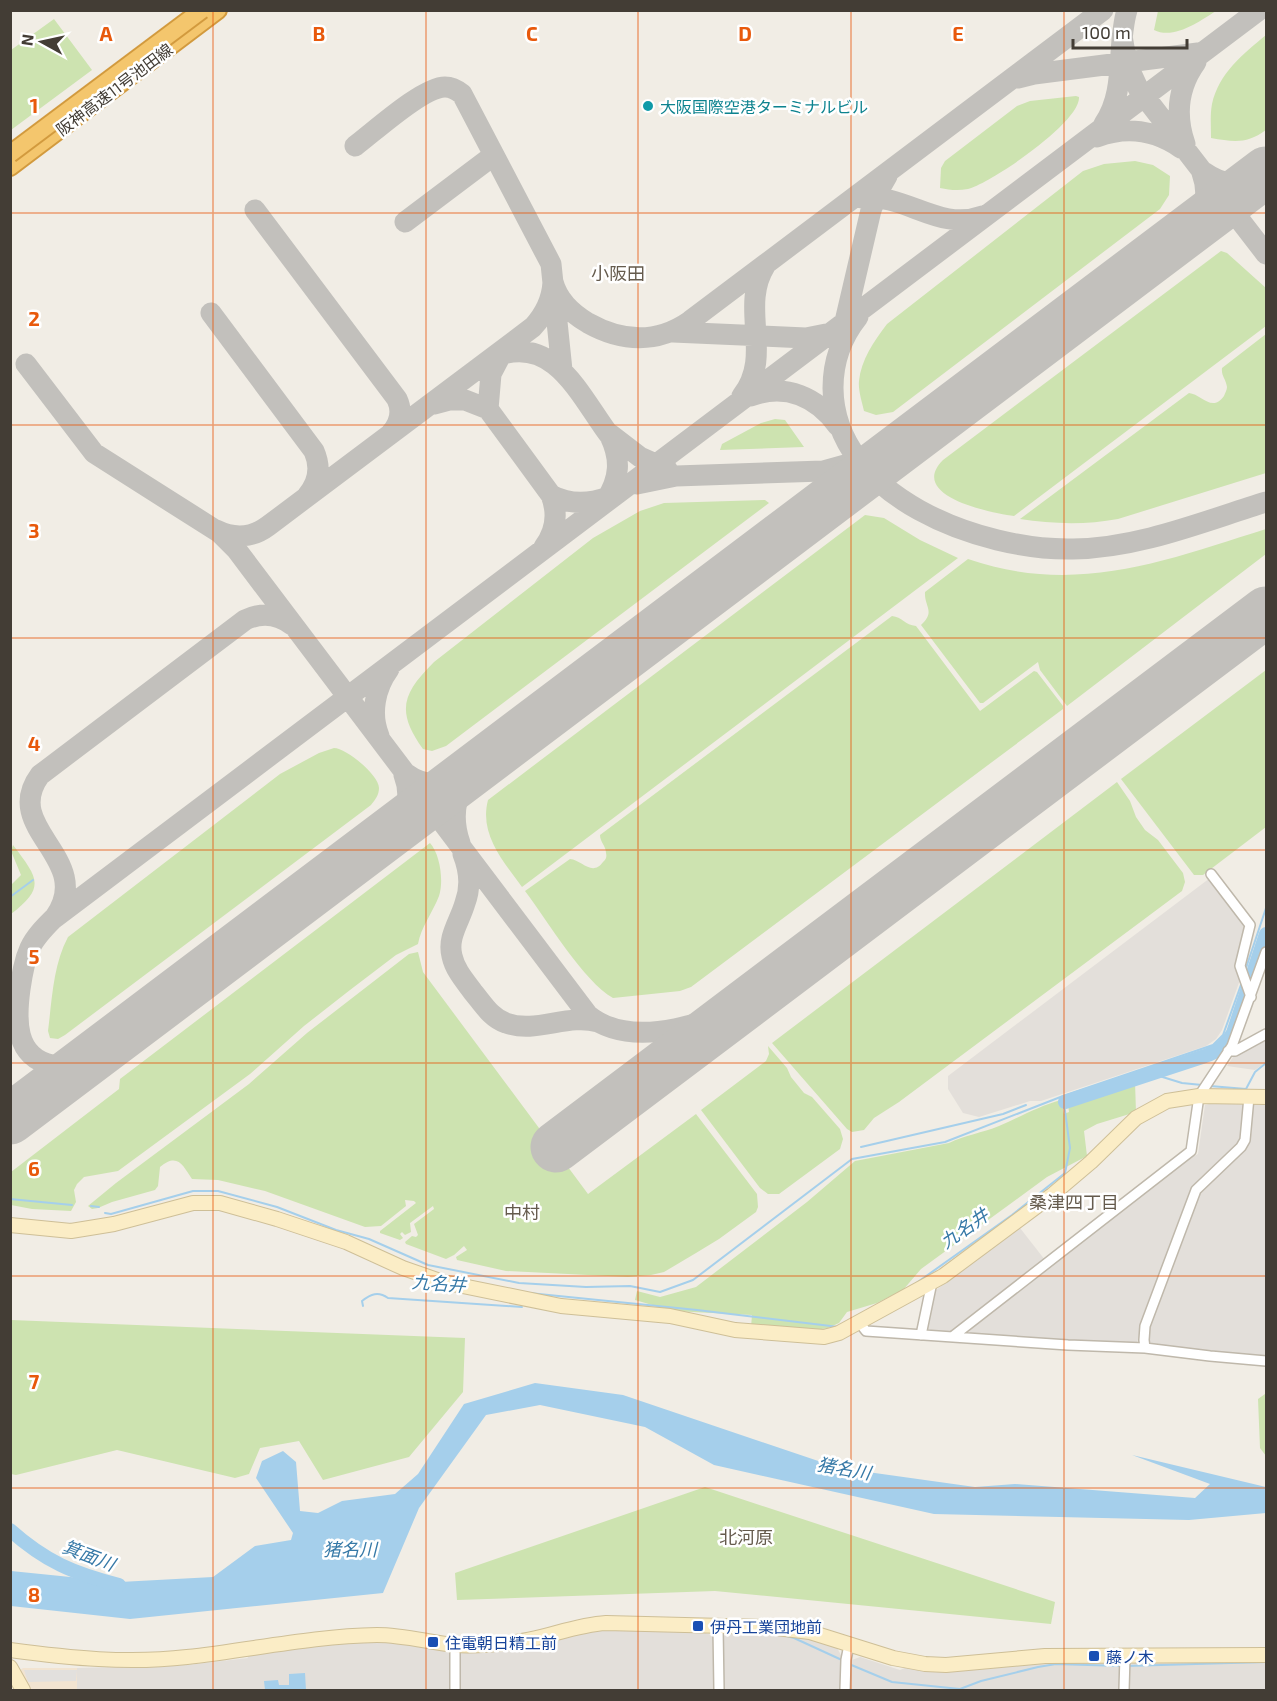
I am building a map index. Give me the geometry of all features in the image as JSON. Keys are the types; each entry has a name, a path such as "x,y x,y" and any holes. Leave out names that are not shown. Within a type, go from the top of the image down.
{"highway":[{"name":"阪神高速11号池田線","path":"10,154 202,10"},
{"name":"阪神高速11号池田線","path":"10,166 218,10"}],"street":[{"path":"10,146 17,155 208,10"},
{"path":"1211,874 1250,925 1240,966 1251,997"},
{"path":"952,1337 1191,1151 1198,1096 1228,1052 1266,957"},
{"path":"1228,1052 1235,1051 1266,1034"},
{"path":"10,1225 70,1231 114,1224 193,1203 210,1202 277,1219 346,1242 426,1278 549,1304 670,1316 735,1330 824,1337 860,1322 943,1276 1052,1195 1091,1162 1136,1118 1167,1101 1198,1096 1266,1097"},
{"path":"1145,1347 1145,1326 1196,1190 1241,1147 1245,1140 1249,1097"},
{"path":"921,1335 932,1282"},
{"path":"860,1322 866,1331 1068,1345 1145,1347 1210,1356 1266,1360"},
{"path":"23,1690 10,1665 17,1651 92,1659 150,1660 314,1639 378,1635 455,1645 480,1645 528,1641 587,1624 606,1623 768,1627 810,1632 893,1658 925,1664 946,1665 1045,1656 1266,1655"},
{"path":"718,1627 719,1690"},
{"path":"455,1645 455,1690"},
{"path":"844,1690 849,1645"},
{"path":"1124,1690 1125,1656"}],"shaded area":[{"path":"1210,878 1248,927 1241,977 1222,1030 1216,1039 1206,1046 1041,1101 1030,1101 979,1117 963,1113 948,1089 948,1076"},
{"path":"1266,1036 1266,1062 1255,1070 1227,1066 1235,1054"},
{"path":"1209,1101 1243,1101 1245,1104 1241,1141 1200,1178 1190,1192 1136,1345 970,1334 968,1328 1185,1161 1198,1154 1205,1105 1209,1104"},
{"path":"1266,1101 1266,1357 1148,1345 1146,1343 1149,1327 1198,1195 1203,1187 1245,1150 1249,1141 1253,1103"},
{"path":"1020,1228 1045,1260 952,1332 930,1332 926,1327 936,1290"},
{"path":"593,1628 694,1629 714,1636 724,1636 739,1630 789,1631 836,1646 841,1655 852,1660 860,1657 900,1670 907,1667 1123,1660 1121,1690 459,1690 459,1652 462,1650"},
{"path":"380,1641 451,1651 452,1690 77,1690 77,1668 187,1665 248,1658 247,1655 308,1645"},
{"path":"1127,1660 1266,1660 1266,1690 1126,1690"},
{"path":"23,1668 77,1668 77,1690 29,1690 18,1672"},
{"path":"24,1670 77,1670 76,1681 28,1682"}],"green space":[{"path":"1158,10 1216,11 1186,28 1170,33 1154,30"},
{"path":"54,19 92,70 11,130 11,50"},
{"path":"1266,35 1266,130 1253,138 1240,141 1211,138 1212,104 1220,83 1233,65"},
{"path":"1079,97 1076,108 1066,121 1051,136 1014,164 968,189 940,188 941,168 945,161 1017,106 1030,101"},
{"path":"1135,161 1153,165 1170,176 1169,195 1160,209 893,412 876,415 864,411 859,388 860,373 869,351 887,324 1083,171 1104,164"},
{"path":"1221,251 1227,253 1266,288 1266,326 1014,516 988,511 956,500 944,493 936,484 935,473 943,460"},
{"path":"1266,334 1266,473 1118,519 1069,523 1020,519 1189,393 1211,403 1220,401 1227,387 1222,368"},
{"path":"775,419 785,420 804,447 720,450 722,444 761,423"},
{"path":"765,500 769,503 446,746 432,751 423,749 409,724 406,703 409,694 423,673 593,538 640,511 664,503"},
{"path":"865,515 884,518 920,540 958,558 522,887 494,846 490,836 486,812 488,800"},
{"path":"1266,529 1266,554 1067,706 1040,670 1038,662 980,703 921,625 929,612 925,592 968,559 1008,570 1046,574 1083,574 1119,570 1155,562"},
{"path":"892,616 916,626 980,711 1034,671 1063,706 1063,709 691,987 680,991 613,998 602,990 578,965 525,891 570,859 591,868 599,866 606,856 600,835"},
{"path":"1266,670 1266,827 1203,875 1194,875 1121,779"},
{"path":"334,748 354,757 374,776 379,791 371,805 65,1035 58,1039 50,1038 48,1031 54,983 59,959 68,937 280,774 319,753"},
{"path":"1117,782 1145,830 1158,840 1183,873 1185,882 1182,891 899,1102 874,1118 864,1130 852,1132 847,1129 772,1043"},
{"path":"430,843 439,861 440,890 418,944 396,955 304,1026 250,1074 118,1171 84,1177 74,1190 76,1202 71,1211 32,1209 11,1205 11,1172 119,1089 120,1079"},
{"path":"13,845 28,865 35,881 30,896 11,914 11,885 21,875 11,851"},
{"path":"418,952 423,972 588,1194 696,1114 757,1194 756,1212 719,1239 664,1272 628,1277 506,1271 457,1260 456,1257 467,1250 464,1246 446,1259 405,1242 412,1236 418,1235 414,1224 434,1209 433,1206 410,1223 411,1232 405,1235 402,1232 400,1234 403,1238 400,1240 380,1233 380,1231 416,1203 414,1201 405,1200 406,1206 381,1226 365,1227 265,1191 218,1180 192,1179 183,1166 176,1161 160,1167 158,1186 155,1190 98,1208 92,1209 88,1206 249,1084 307,1033 409,954"},
{"path":"768,1046 804,1093 812,1097 840,1129 843,1139 840,1149 779,1194 768,1194 760,1188 701,1110 766,1061 769,1054"},
{"path":"1135,1082 1136,1112 1097,1124 1084,1131 1087,1156 1047,1177 921,1269 903,1290 877,1303 847,1312 839,1323 828,1328 815,1330 751,1327 752,1315 673,1311 635,1300 637,1291 660,1297 696,1287 807,1202 855,1161 949,1143 999,1126 1037,1108 1061,1100 1064,1114 1069,1112 1068,1104"},
{"path":"11,1320 465,1338 463,1392 409,1457 323,1480 299,1441 260,1448 249,1474 235,1478 117,1450 16,1475 11,1474"},
{"path":"1265,1394 1266,1456 1260,1448 1258,1399"},
{"path":"705,1487 1055,1602 1051,1624 715,1591 457,1600 455,1573"}],"water":[{"name":"猪名川","path":"535,1383 623,1395 839,1468 975,1487 1015,1484 1195,1498 1210,1484 1132,1455 1266,1487 1266,1513 1189,1520 934,1514 714,1465 645,1427 540,1405 486,1415 419,1508 383,1593 130,1619 11,1606 11,1571 120,1582 213,1577 255,1546 291,1540 293,1533 256,1478 262,1461 283,1451 296,1462 300,1511 318,1513 342,1501 395,1494 418,1474 464,1404"},
{"path":"305,1673 306,1690 265,1690 264,1681 278,1680 279,1685 289,1685 289,1674"}],"waterway":[{"path":"10,897 33,880"},
{"path":"1245,971 1266,908"},
{"name":"九名井","path":"1065,1102 1205,1056 1221,1048 1233,1033 1266,934"},
{"path":"1063,1096 1213,1045 1223,1035 1242,982"},
{"path":"1210,1086 1246,1089 1255,1072 1266,1063"},
{"path":"1118,1085 1121,1087 1156,1075 1182,1083 1202,1085"},
{"path":"105,1213 111,1214 193,1191 218,1191 277,1207 336,1230 369,1239 428,1265 519,1283 586,1287 630,1286 660,1292 693,1280 852,1159 945,1142 1063,1096 1070,1148 1065,1173 1012,1215 915,1284"},
{"path":"861,1147 1003,1114 1026,1105"},
{"path":"10,1199 72,1205"},
{"path":"91,1206 99,1207"},
{"name":"九名井","path":"529,1293 839,1327"},
{"name":"九名井","path":"363,1306 362,1301 378,1294 388,1298 522,1307"},
{"name":"箕面川","path":"10,1530 61,1565 119,1585"},
{"path":"783,1635 844,1661"},
{"path":"1126,1666 1266,1662"},
{"path":"849,1664 892,1682 960,1689 981,1681 1056,1664 1121,1666"}],"taxiway":[{"path":"553,282 558,295 571,311 588,323 614,334 639,338 652,337 678,328 1103,10"},
{"path":"1104,124 1116,97 1127,10"},
{"path":"92,1057 73,1065 52,1065 30,1054 20,1035 18,1012 25,963 34,940 53,919 1259,10"},
{"path":"1122,36 1127,64 1138,88 1266,254"},
{"path":"1018,78 1198,53"},
{"path":"1185,144 1180,122 1180,102 1185,81 1196,62"},
{"path":"355,146 424,94 445,87 462,94 551,264 562,370"},
{"path":"1097,137 1119,132 1140,132 1161,137 1181,148"},
{"path":"405,222 494,155"},
{"path":"1204,172 1211,177 1233,183 1247,182 1262,175"},
{"path":"1185,233 1197,220 1204,206 1206,191 1202,173"},
{"path":"844,326 871,210 887,176"},
{"path":"862,198 893,201 951,219 966,220 982,216"},
{"path":"255,210 397,399 400,417 391,433"},
{"path":"742,396 751,380 755,364 755,298 758,282 765,266"},
{"path":"216,530 229,535 243,536 256,533 268,526 533,327 547,306 553,282"},
{"path":"211,313 314,451 318,463 318,474 307,496"},
{"path":"858,317 843,341 835,369 833,388 840,426 858,459 885,487 919,510 957,528 997,540 1037,547 1073,549 1098,547 1147,539 1266,502"},
{"path":"673,332 806,338 826,334"},
{"path":"497,356 517,352 535,354 551,362 577,388 614,444 617,461 616,476 606,500"},
{"path":"488,409 491,374 502,353"},
{"path":"26,364 94,453 220,533 236,549 588,1015 607,1026 628,1031 651,1032 676,1029 723,1014 761,993"},
{"path":"751,396 776,391 800,395 820,407 838,426"},
{"path":"434,404 449,400 465,400 488,409 551,495 555,508 555,522 544,547"},
{"path":"610,434 640,457 667,469"},
{"path":"637,484 676,476 823,471 884,454 918,434"},
{"path":"551,495 565,501 580,502 608,497"},
{"path":"55,917 64,896 64,878 58,860 31,812 31,794 40,775 245,620 270,615 281,618 292,625"},
{"path":"379,736 376,728 375,701 380,684 389,669"},
{"path":"460,843 455,822 457,802 464,783 477,766"},
{"path":"407,774 421,781 436,784 451,782 465,776"},
{"path":"390,832 404,812 408,798 404,775"},
{"path":"463,854 469,884 463,910 451,942 451,949 458,971 484,1006 501,1021 517,1026 575,1020 598,1022"}],"runway":[{"path":"10,1119 1266,172"},
{"path":"556,1147 1266,612"}],"place":[{"name":"大阪国際空港ターミナルビル","path":"648,106"},
{"name":"伊丹工業団地前","path":"698,1626"},
{"name":"住電朝日精工前","path":"433,1642"},
{"name":"藤ノ木","path":"1094,1656"}],"district":[{"name":"小阪田","path":"618,273"},
{"name":"桑津四丁目","path":"1074,1202"},
{"name":"中村","path":"522,1212"},
{"name":"北河原","path":"746,1537"}]}
